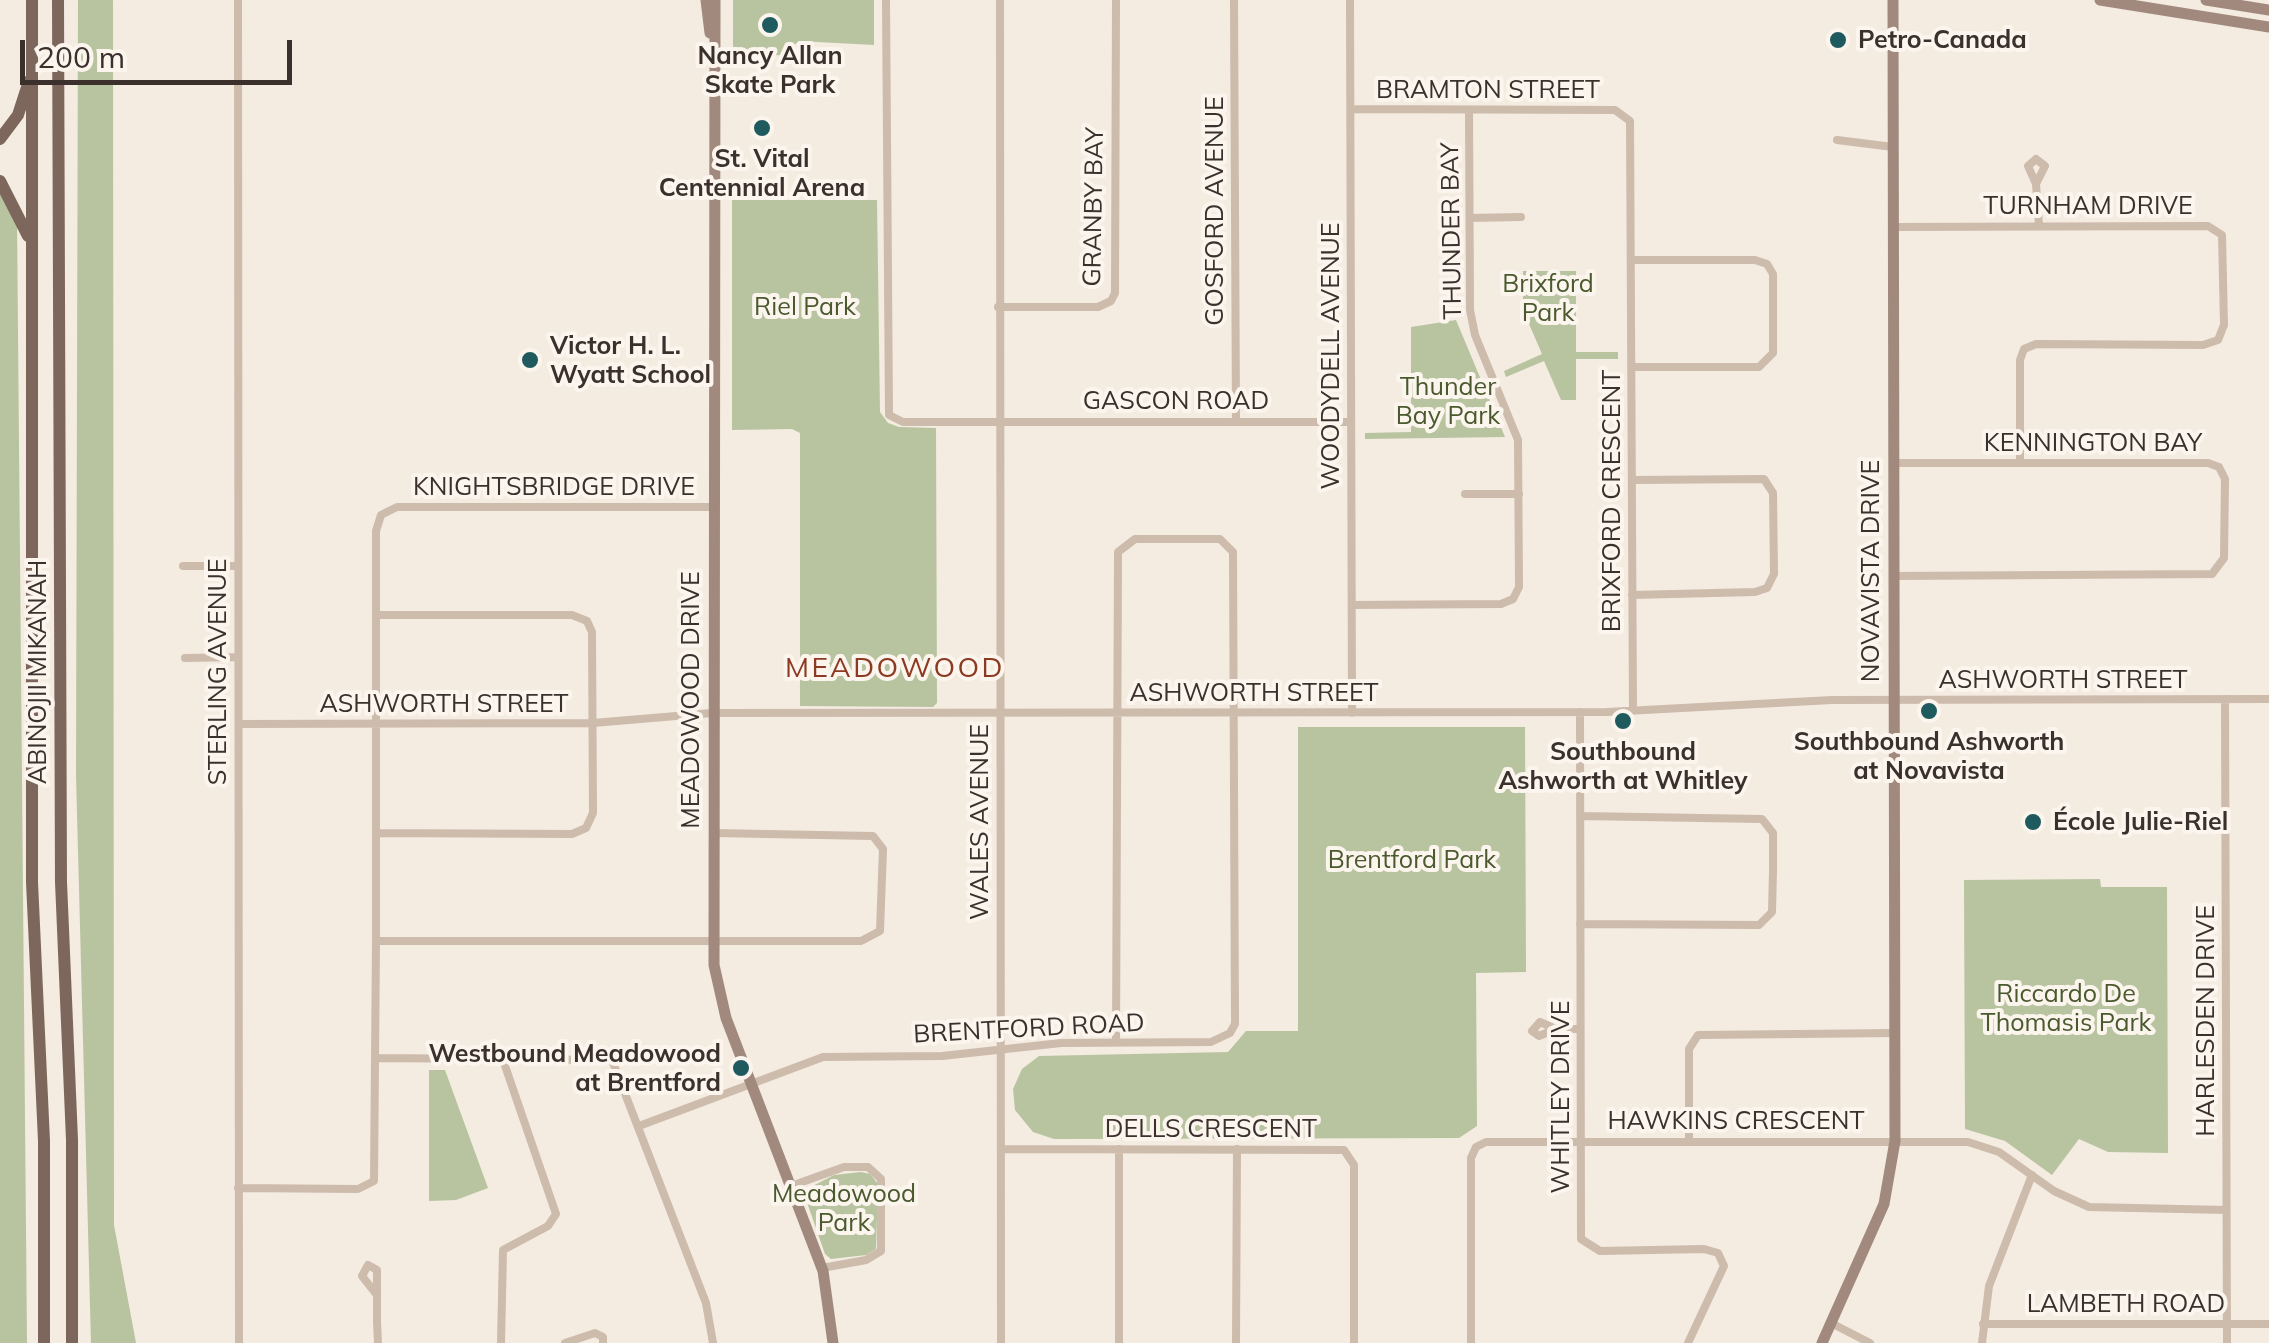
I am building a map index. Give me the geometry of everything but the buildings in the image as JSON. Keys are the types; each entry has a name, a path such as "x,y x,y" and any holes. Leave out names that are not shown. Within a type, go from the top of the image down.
{"main road":[{"name":"ABINOJII MIKANAH","path":"32,0 32,882 44,1141 44,1343"},
{"name":"ABINOJII MIKANAH","path":"58,0 61,882 72,1140 72,1343"},
{"path":"0,139 18,115 33,69"},
{"path":"0,181 20,213 32,250"}],"street":[{"name":"STERLING AVENUE","path":"238,0 239,1343"},
{"name":"MEADOWOOD DRIVE","path":"706,0 705,23 711,37"},
{"name":"MEADOWOOD DRIVE","path":"714,0 714,942 720,998 822,1268 833,1343"},
{"name":"GASCON ROAD","path":"886,0 887,410 903,422 1351,422"},
{"name":"WALES AVENUE","path":"1000,0 1001,1343"},
{"name":"GRANBY BAY","path":"998,307 1102,306 1115,293 1116,0"},
{"name":"GOSFORD AVENUE","path":"1234,0 1236,422"},
{"name":"WOODYDELL AVENUE","path":"1350,0 1352,713"},
{"name":"NOVAVISTA DRIVE","path":"1822,1343 1884,1204 1895,1141 1893,0"},
{"path":"2100,0 2269,28"},
{"path":"2206,0 2269,10"},
{"name":"BRAMTON STREET","path":"1350,110 1624,114"},
{"name":"THUNDER BAY","path":"1352,606 1510,601 1519,587 1514,425 1471,320 1469,110"},
{"name":"BRIXFORD CRESCENT","path":"1624,114 1631,126 1633,710"},
{"path":"1838,140 1893,148"},
{"path":"2036,184 2039,226"},
{"path":"1470,218 1521,218"},
{"name":"TURNHAM DRIVE","path":"1893,227 2216,228 2224,240 2224,326 2218,340 2203,345 2036,344 2024,349 2020,360 2020,463"},
{"path":"1632,260 1764,262 1773,274 1771,360 1759,368 1632,367"},
{"name":"KENNINGTON BAY","path":"1894,463 2216,465 2225,479 2221,567 2205,575 1894,576"},
{"path":"1632,480 1764,479 1773,493 1774,574 1762,591 1632,595"},
{"path":"1466,494 1519,494"},
{"name":"KNIGHTSBRIDGE DRIVE","path":"238,1188 358,1189 370,1184 377,1170 376,524 391,508 713,507"},
{"path":"1116,1042 1118,552 1136,539 1220,539 1234,552 1234,713"},
{"path":"184,566 238,566"},
{"path":"376,615 583,618 592,632 593,817 581,832 376,833"},
{"path":"185,658 238,657"},
{"name":"HARLESDEN DRIVE","path":"2225,699 2227,1343"},
{"name":"ASHWORTH STREET","path":"238,724 592,723 714,713 1580,712 1894,700 2269,699"},
{"name":"WHITLEY DRIVE","path":"1580,712 1581,1142 1585,1245 1600,1250 1704,1249 1722,1258 1724,1266 1688,1343"},
{"name":"BRENTFORD ROAD","path":"639,1126 823,1058 1001,1052 1048,1044 1224,1040 1234,1029 1234,713"},
{"path":"1580,816 1762,818 1773,834 1772,912 1759,924 1580,924"},
{"path":"2163,823 2226,822"},
{"path":"376,941 860,941 876,935 883,920 882,849 873,836 714,833"},
{"path":"1556,1029 1580,1029"},
{"path":"1688,1142 1689,1049 1698,1035 1896,1033"},
{"path":"500,1343 500,1260 508,1244 548,1226 556,1214 502,1057"},
{"path":"377,1058 612,1060 706,1303 714,1343"},
{"name":"HAWKINS CRESCENT","path":"1470,1343 1474,1150 1486,1142 1977,1143 2007,1156 2062,1196 2090,1207 2226,1210"},
{"name":"DELLS CRESCENT","path":"1001,1150 1336,1148 1350,1156 1354,1165 1354,1343"},
{"path":"1119,1149 1119,1343"},
{"path":"1236,1343 1237,1149"},
{"path":"791,1186 844,1168 868,1168 882,1179 881,1251 866,1260 822,1268"},
{"path":"1982,1343 1989,1286 2032,1175"},
{"path":"378,1295 378,1343"},
{"path":"1831,1323 1870,1343"},
{"name":"LAMBETH ROAD","path":"1983,1324 2269,1324"},
{"path":"565,1343 597,1334 603,1343"},
{"path":"576,1339 586,1343"}],"green space":[{"path":"78,0 113,0 114,1225 136,1343 91,1343 76,775"},
{"path":"733,0 874,0 874,45 799,41 783,55 733,56"},
{"path":"0,191 17,219 27,1343 0,1343"},
{"name":"Riel Park","path":"732,200 877,200 880,412 888,423 899,427 936,428 937,703 933,707 800,706 800,433 792,429 732,430"},
{"name":"Brixford Park","path":"1523,271 1576,271 1576,352 1618,352 1618,359 1576,359 1576,400 1561,400 1544,361 1506,377 1504,371 1542,354 1523,310"},
{"name":"Thunder Bay Park","path":"1456,320 1505,437 1365,439 1365,433 1411,432 1411,327"},
{"name":"Brentford Park","path":"1298,727 1525,727 1526,972 1476,973 1477,1126 1459,1138 1054,1139 1033,1132 1015,1110 1013,1089 1022,1069 1039,1056 1228,1052 1246,1031 1298,1031"},
{"name":"Riccardo De Thomasis Park","path":"2100,879 2101,887 2167,887 2168,1153 2108,1152 2079,1139 2052,1175 2005,1141 1965,1129 1964,880"},
{"path":"429,1070 445,1070 488,1188 456,1200 429,1201"},
{"name":"Meadowood Park","path":"870,1174 878,1184 876,1249 866,1255 831,1259 825,1254 803,1191 834,1175"}],"place":[{"name":"Nancy Allan Skate Park","path":"770,25"},
{"name":"Petro-Canada","path":"1838,40"},
{"name":"St. Vital Centennial Arena","path":"762,128"},
{"name":"Victor H. L. Wyatt School","path":"530,360"},
{"name":"Southbound Ashworth at Novavista","path":"1929,711"},
{"name":"Southbound Ashworth at Whitley","path":"1623,721"},
{"name":"École Julie-Riel","path":"2033,822"},
{"name":"Westbound Meadowood at Brentford","path":"741,1068"}],"district":[{"name":"MEADOWOOD","path":"895,669"}]}
